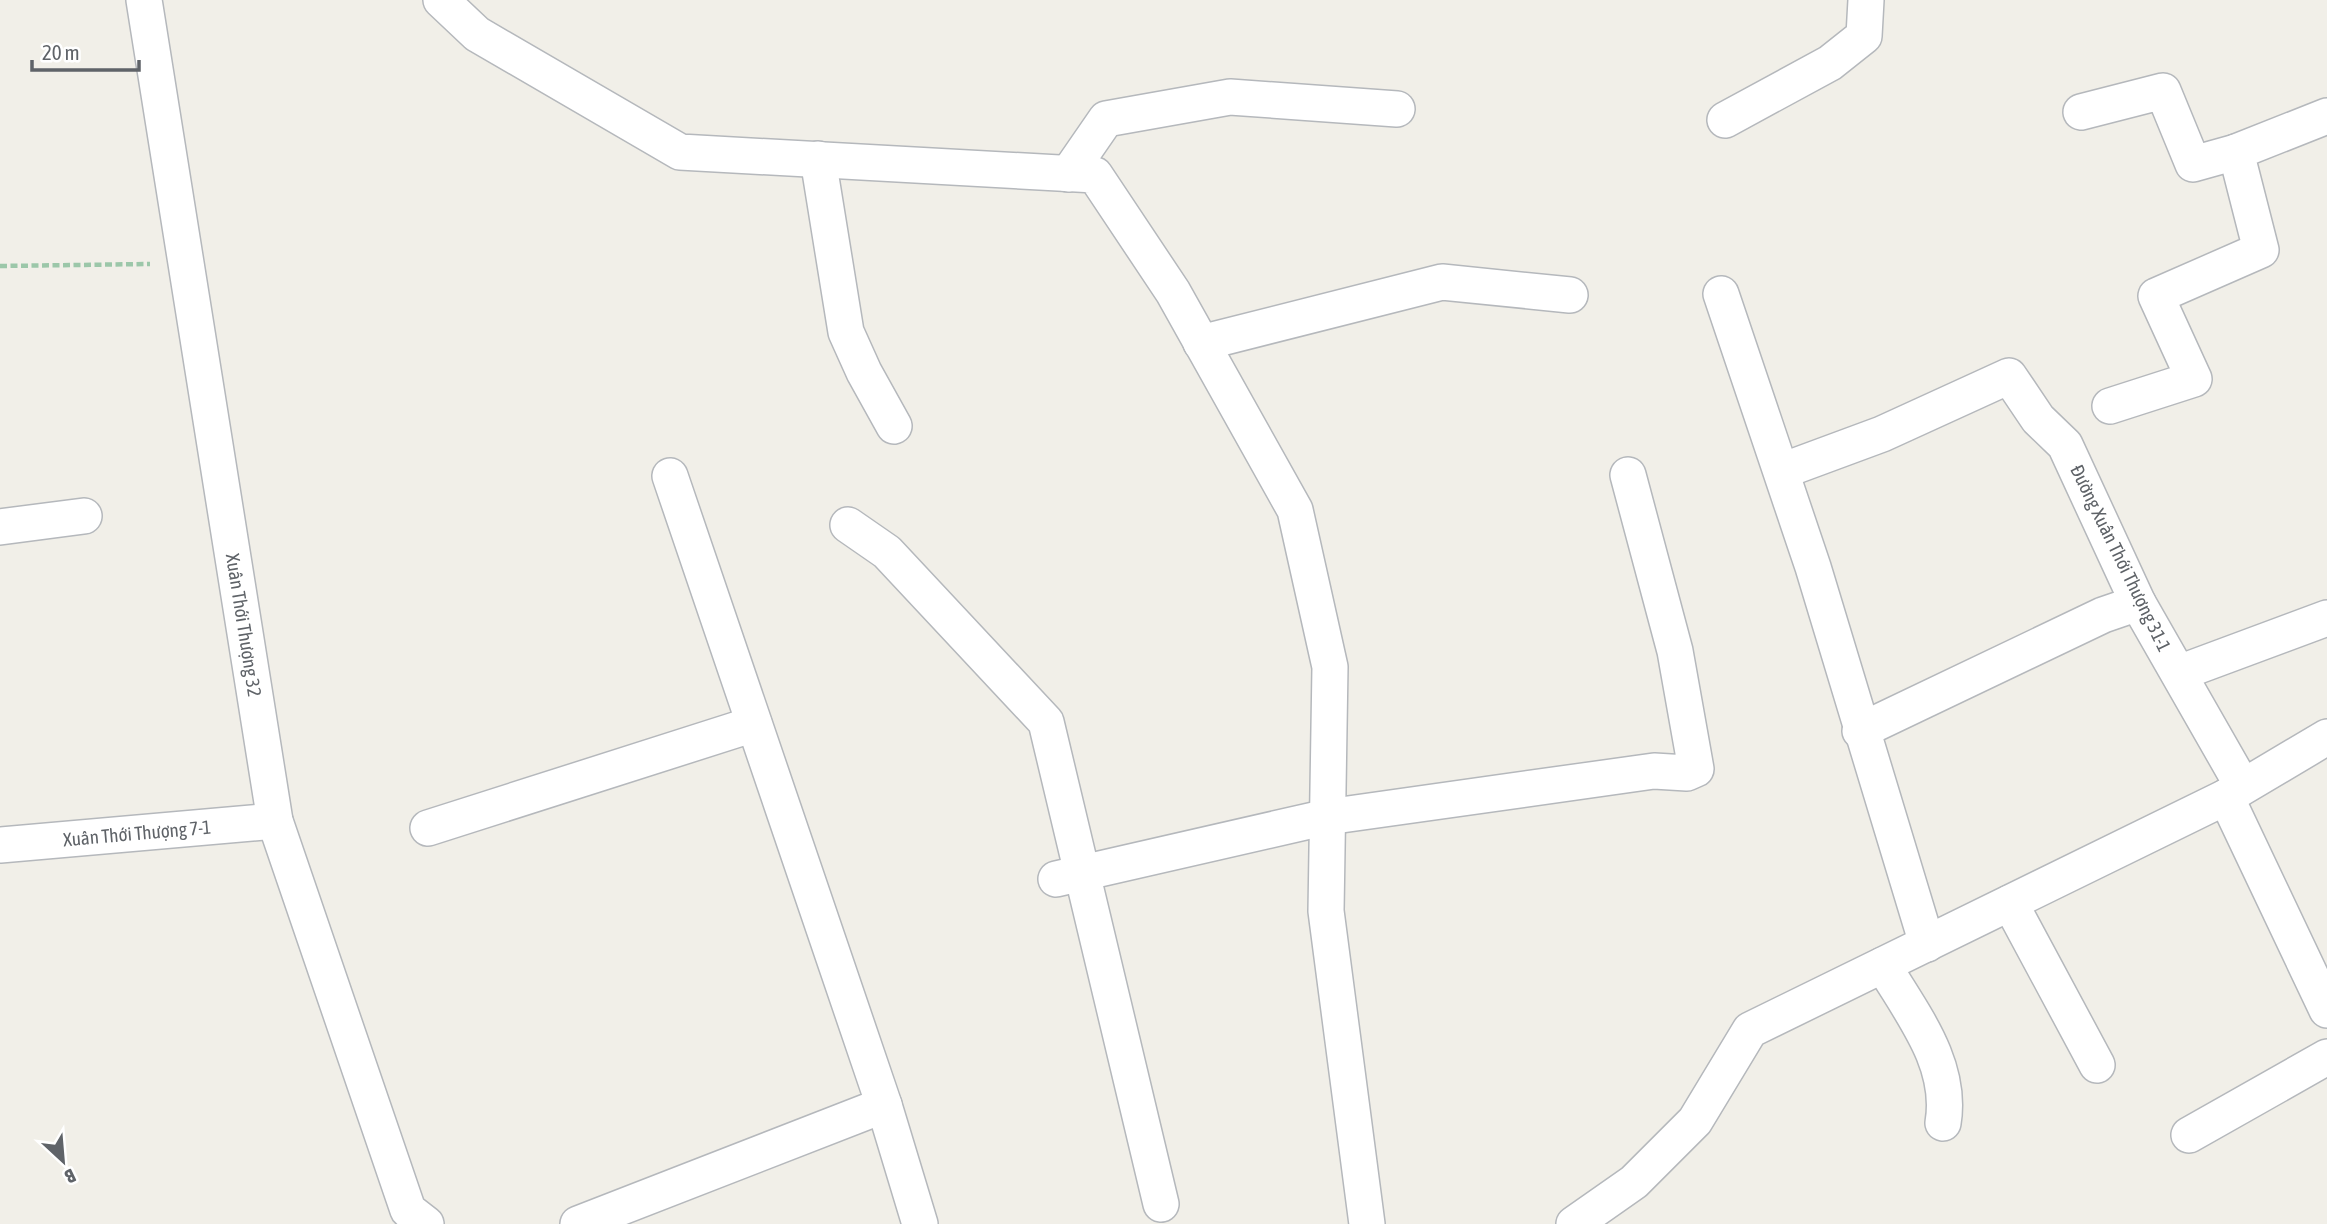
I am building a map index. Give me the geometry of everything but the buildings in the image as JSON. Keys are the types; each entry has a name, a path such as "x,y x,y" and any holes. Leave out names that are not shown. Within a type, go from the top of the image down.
{"street":[{"name":"Xuân Thới Thượng 32","path":"144,0 275,821 408,1210 426,1224"},
{"path":"441,0 477,34 680,152 1096,175 1173,292 1295,510 1330,667 1326,911 1367,1224"},
{"path":"1725,120 1829,63 1864,36 1866,0"},
{"path":"2081,112 2163,92 2193,164 2236,152 2327,116"},
{"path":"1068,174 1106,119 1230,97 1397,109"},
{"path":"2110,406 2194,379 2156,296 2261,250 2236,152"},
{"path":"818,159 846,332 863,372 894,426"},
{"path":"1201,343 1442,282 1570,295"},
{"path":"1721,293 1782,471 1927,943"},
{"name":"Đường Xuân Thới Thượng 31-1","path":"1782,471 1882,434 2009,376 2038,419 2065,446 2138,603 2179,673 2234,791 2327,1010"},
{"path":"1070,876 1327,817 1654,771 1687,773 1696,769 1675,652 1628,475"},
{"path":"670,476 884,1105 920,1224"},
{"path":"0,527 83,516"},
{"path":"848,525 887,552 1046,722 1070,876 1161,1204"},
{"path":"1860,732 2103,615 2138,603"},
{"path":"2179,673 2327,619"},
{"path":"428,828 754,724"},
{"path":"1574,1224 1633,1182 1695,1121 1750,1030 2234,791 2327,737"},
{"name":"Xuân Thới Thượng 7-1","path":"0,845 275,821"},
{"path":"2010,903 2097,1065"},
{"path":"1884,965 1940,1066 1946,1102 1942,1123"},
{"path":"2189,1135 2327,1057"},
{"path":"578,1224 884,1105"}],"path":[{"path":"0,266 186,264"}]}
